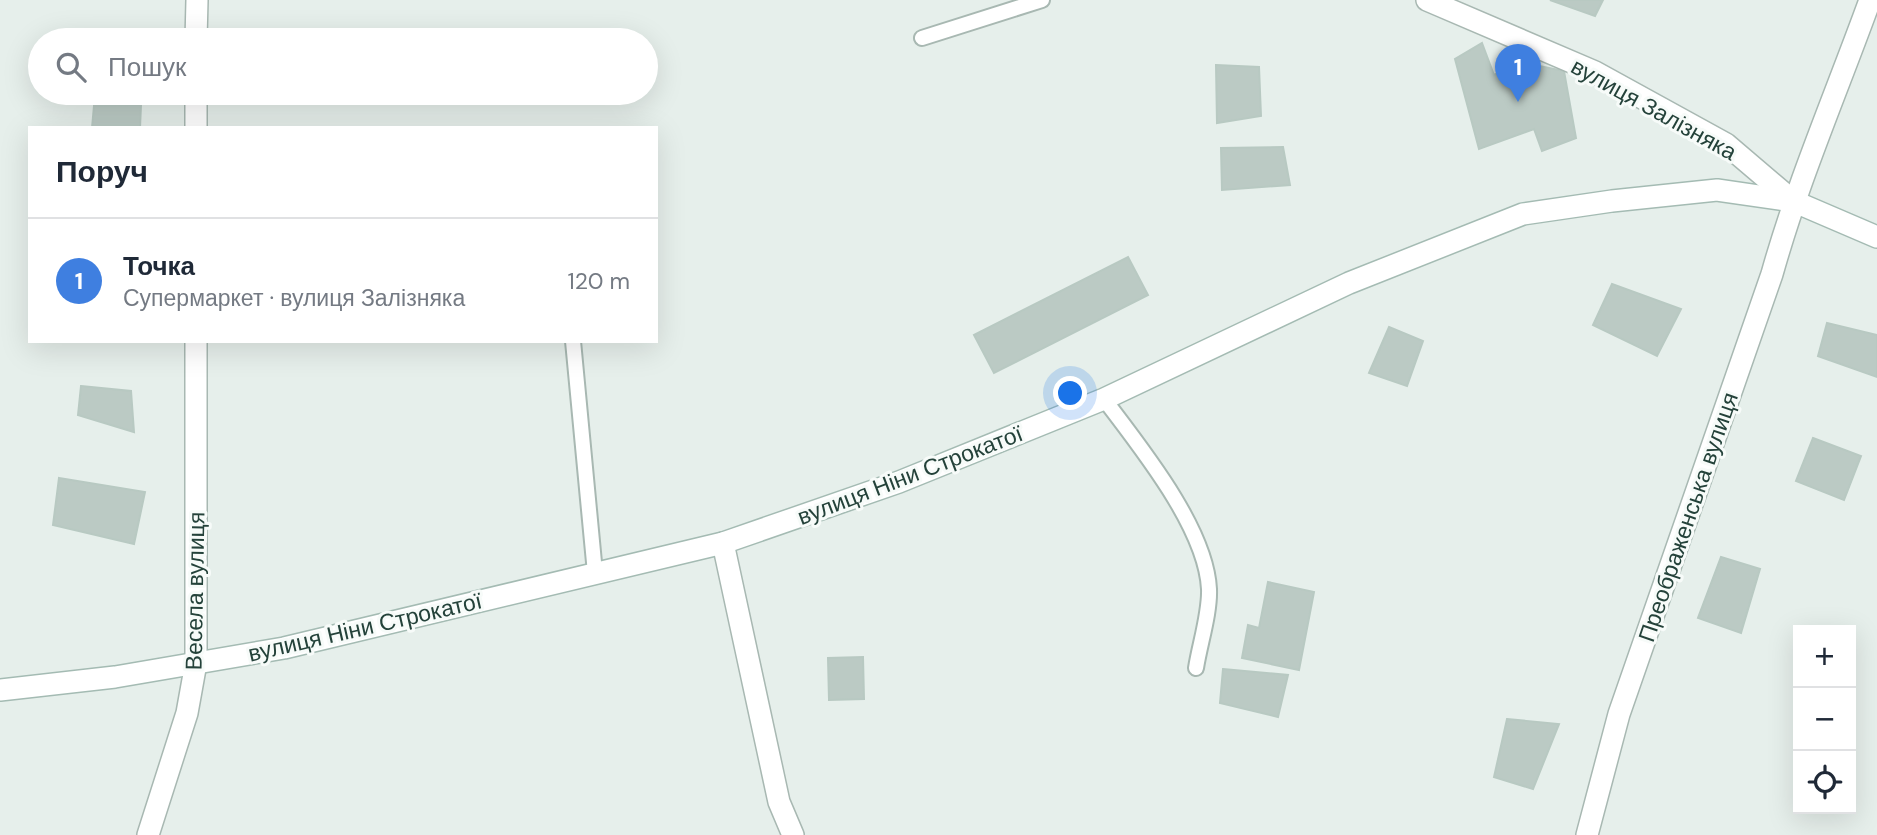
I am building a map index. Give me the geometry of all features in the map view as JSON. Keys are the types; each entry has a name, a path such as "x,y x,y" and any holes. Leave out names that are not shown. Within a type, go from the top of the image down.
{"street":[{"path":"196,28 197,0"},
{"name":"вулиця Залізняка","path":"1427,0 1595,72 1726,144 1793,201"},
{"name":"Преображенська вулиця","path":"1587,835 1619,714 1772,274 1793,201 1816,149 1870,0"},
{"path":"196,105 196,126"},
{"name":"вулиця Ніни Строкатої","path":"0,690 115,677 284,648 723,543 899,482 1104,399 1349,283 1522,214 1717,190 1793,201"},
{"path":"1793,201 1877,237"},
{"name":"Весела вулиця","path":"148,835 187,713 196,663 196,343"},
{"path":"723,543 779,802 793,835"}],"lane":[{"path":"922,38 1042,0"},
{"path":"573,343 595,573"},
{"path":"1104,399 1189,522 1203,554 1209,590 1196,668"}],"building":[{"path":"1550,0 1603,0 1595,16"},
{"path":"1482,43 1494,75 1520,62 1564,71 1576,138 1542,151 1534,129 1479,149 1455,59"},
{"path":"1216,65 1259,67 1261,116 1217,123"},
{"path":"141,105 140,126 92,126 94,106"},
{"path":"1283,147 1290,185 1222,190 1221,148"},
{"path":"1128,257 1148,295 994,373 974,335"},
{"path":"1612,284 1681,309 1657,356 1593,325"},
{"path":"1827,323 1877,335 1877,377 1818,356"},
{"path":"1389,327 1423,341 1407,386 1369,373"},
{"path":"81,386 131,391 134,432 78,415"},
{"path":"1813,438 1861,456 1844,500 1796,481"},
{"path":"59,478 145,492 134,544 53,525"},
{"path":"1721,557 1760,569 1741,633 1698,618"},
{"path":"1268,582 1314,592 1299,670 1242,658 1248,625 1259,628"},
{"path":"863,657 864,699 829,700 828,658"},
{"path":"1223,669 1288,675 1278,717 1220,703"},
{"path":"1507,719 1559,724 1533,789 1494,777"}],"place":[{"name":"Точка","path":"1518,102"}]}
